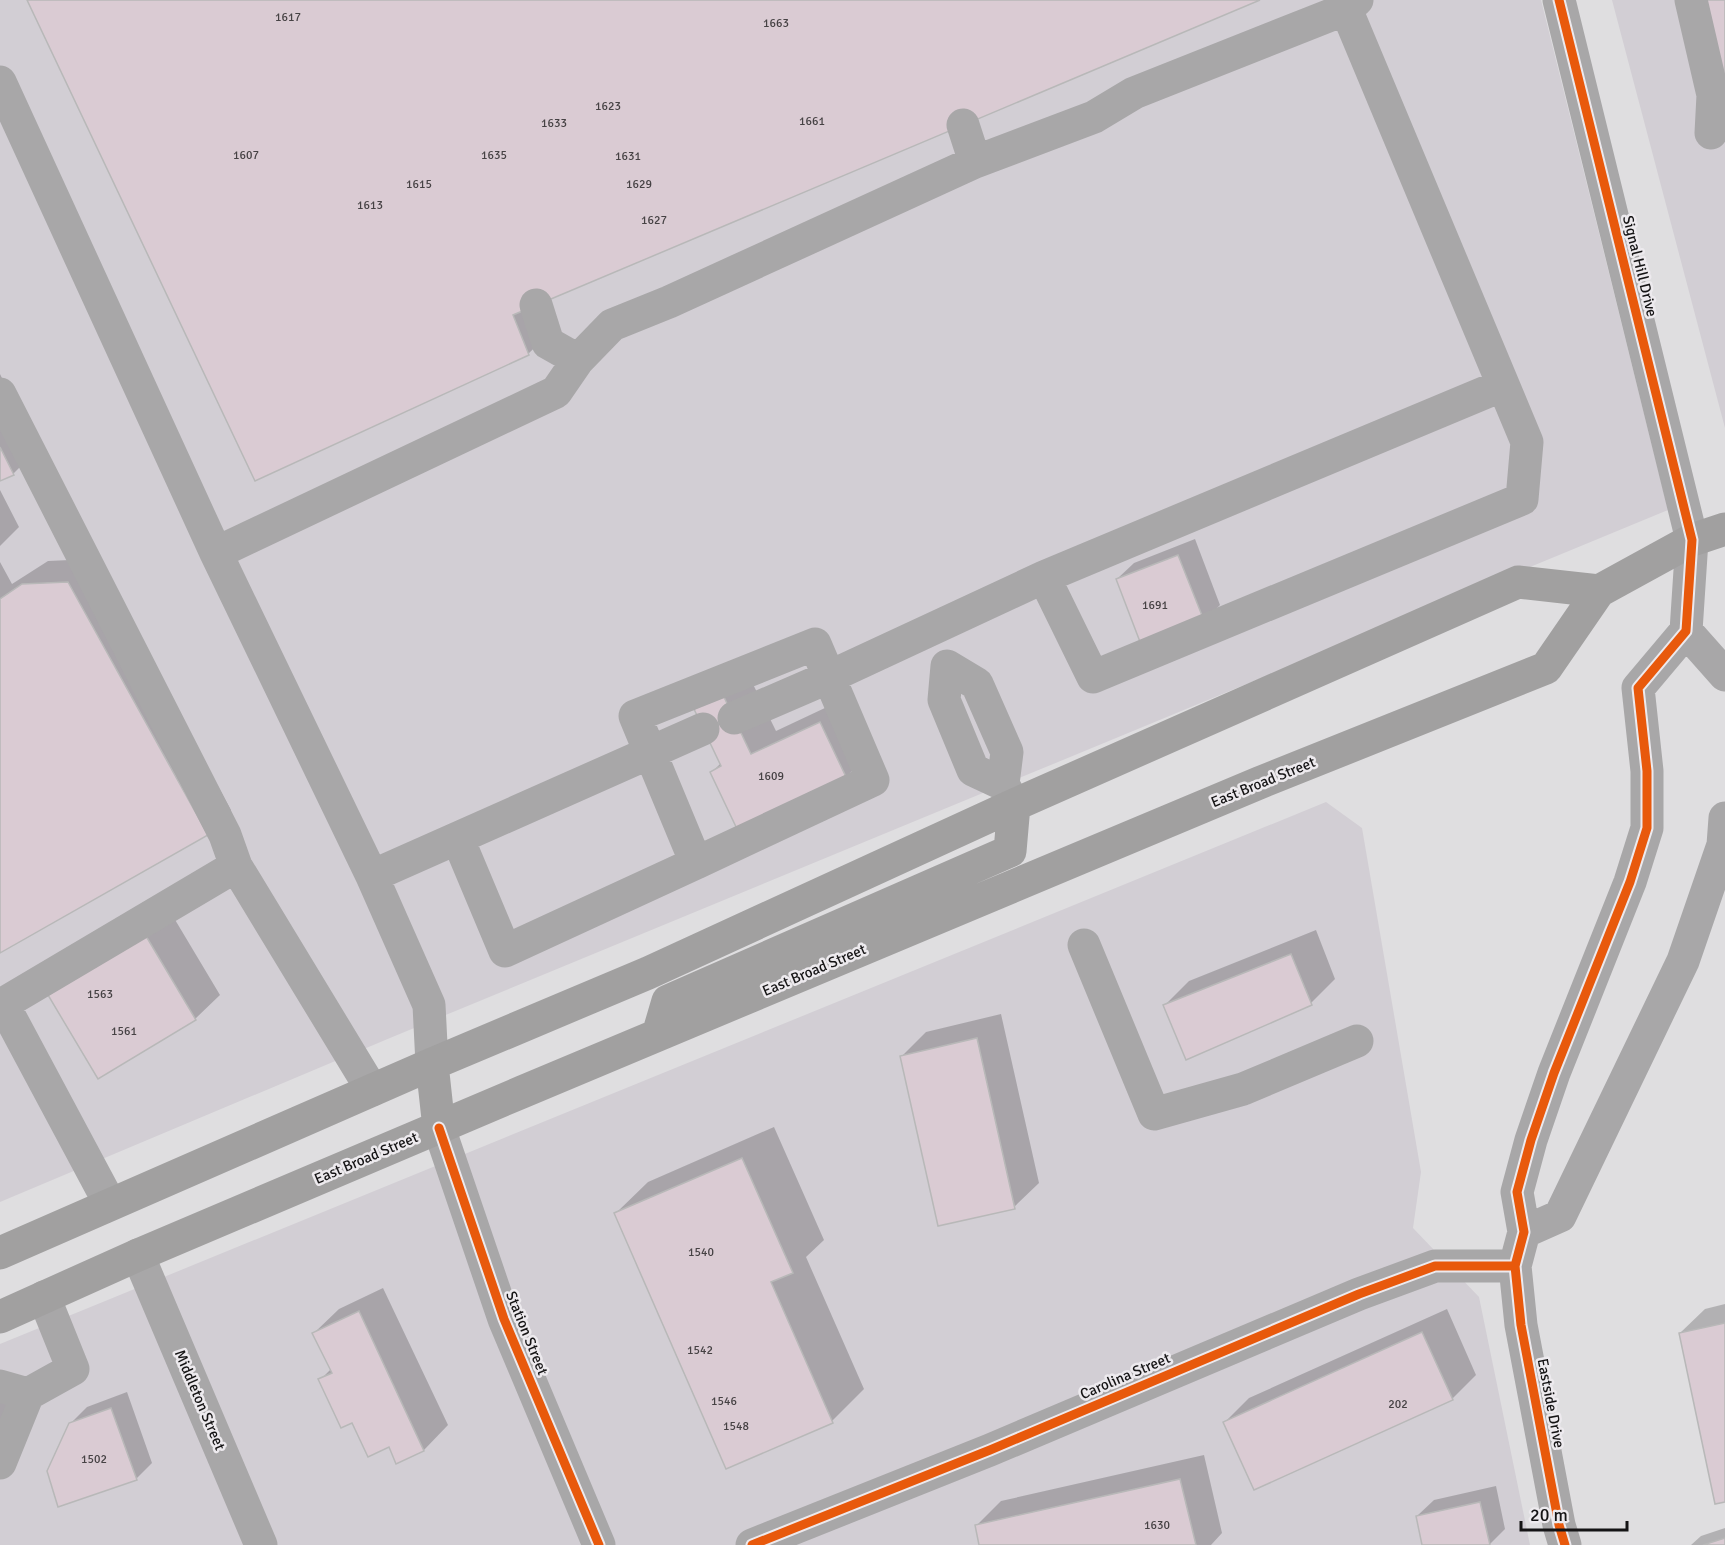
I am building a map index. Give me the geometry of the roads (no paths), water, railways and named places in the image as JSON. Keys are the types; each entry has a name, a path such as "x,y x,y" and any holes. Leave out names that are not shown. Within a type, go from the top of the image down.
{"main road":[{"name":"East Broad Street","path":"0,1317 138,1255 658,1035 1259,783 1546,668 1599,591 1692,540 1725,529"},
{"path":"0,1252 432,1064 648,973 1009,794 1518,582 1599,591"},
{"path":"658,1035 668,1001 1010,851 1009,794"},
{"path":"432,1064 439,1128"}],"street":[{"name":"Signal Hill Drive","path":"1559,0 1692,540 1686,631"},
{"path":"1691,0 1713,95 1711,133"},
{"path":"216,553 556,392 578,360 612,325 669,302 975,162 1094,117 1134,93 1352,5 1527,442 1522,499 1093,677 1044,577"},
{"path":"0,82 216,553 372,876 429,1005 432,1064"},
{"path":"963,125 975,162"},
{"path":"536,305 548,343 578,360"},
{"path":"734,718 829,677 1044,577 1503,385"},
{"path":"0,394 225,835 236,866 372,1090"},
{"path":"931,628 947,666 977,684 1007,752 1009,794"},
{"path":"1515,1266 1524,1232 1517,1192 1531,1140 1566,1041 1630,882 1647,828 1647,771 1638,688 1686,631 1725,675"},
{"path":"458,839 505,951 696,863 873,780 815,644 635,717 652,752 696,863"},
{"path":"372,876 703,729"},
{"path":"1524,1232 1560,1216 1566,1206 1683,961 1724,845 1725,818"},
{"path":"110,1204 1,1005 236,866"},
{"path":"1084,945 1154,1114 1244,1089 1357,1041"},
{"name":"Station Street","path":"439,1128 504,1319 599,1545"},
{"name":"Middleton Street","path":"138,1255 261,1545"},
{"name":"Carolina Street","path":"752,1545 990,1450 1370,1290 1435,1266 1515,1266"},
{"name":"Eastside Drive","path":"1515,1266 1521,1325 1559,1525 1565,1545"},
{"path":"0,1463 14,1390 73,1369 44,1297"}]}
